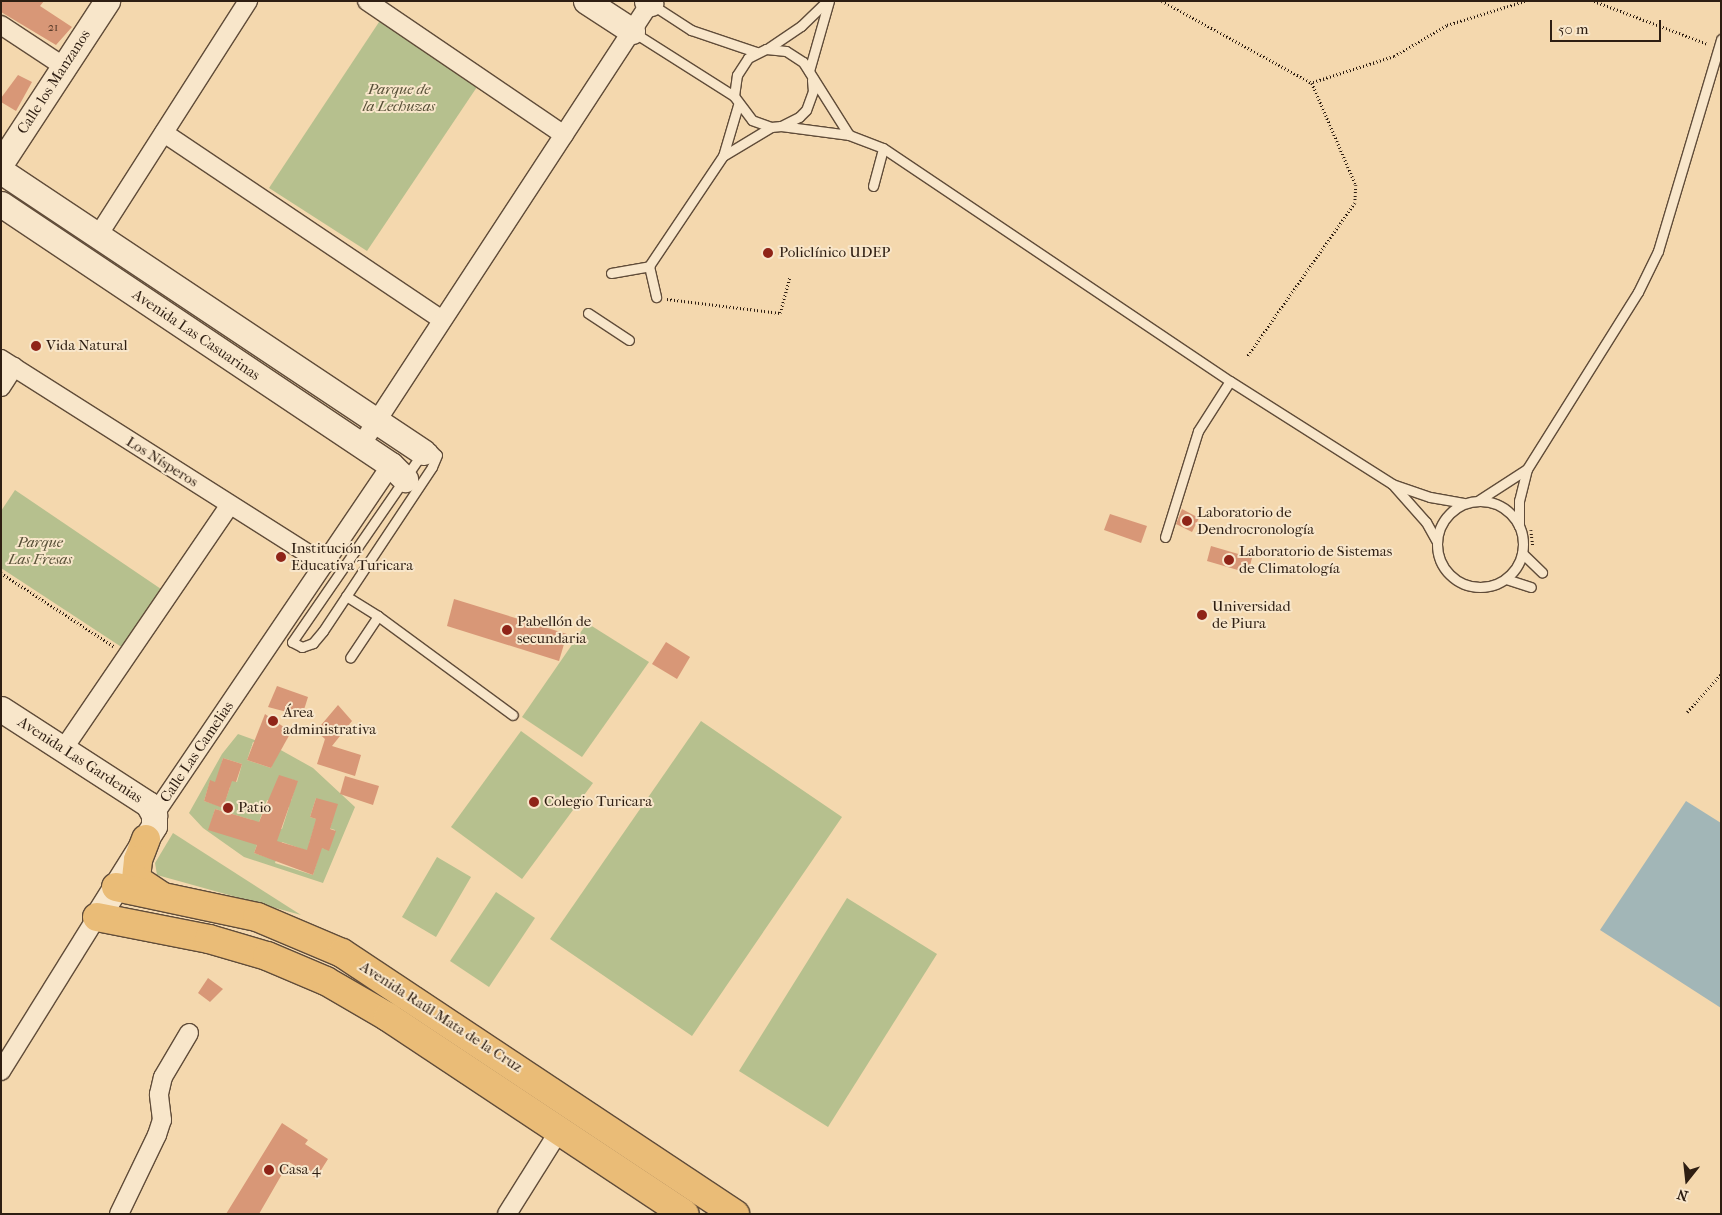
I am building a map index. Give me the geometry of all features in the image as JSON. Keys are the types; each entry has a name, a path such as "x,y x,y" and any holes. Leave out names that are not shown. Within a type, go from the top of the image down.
{"main road":[{"path":"150,827 138,860 136,880 147,889 164,896"},
{"name":"Avenida Raúl Mata de la Cruz","path":"116,887 257,917 342,953 735,1214"},
{"name":"Avenida Raúl Mata de la Cruz","path":"97,917 209,939 267,956 326,981 388,1017 684,1214"}],"street":[{"name":"Calle los Manzanos","path":"1,163 107,1"},
{"path":"99,234 248,1"},
{"path":"368,1 564,135"},
{"path":"586,1 632,31"},
{"path":"361,445 632,31 648,2"},
{"path":"1,25 63,66"},
{"path":"164,133 442,320"},
{"name":"Avenida Las Casuarinas","path":"1,170 378,420 423,452"},
{"name":"Avenida Las Casuarinas","path":"1,204 361,445 398,472"},
{"path":"1,387 8,363"},
{"name":"Los Nísperos","path":"8,363 324,564"},
{"name":"Calle Las Camelias","path":"1,1070 116,887 150,827 324,564 398,472"},
{"path":"64,748 230,505"},
{"name":"Avenida Las Gardenias","path":"1,709 148,804 150,827"},
{"path":"119,1214 162,1120 159,1094 163,1077 189,1033"},
{"path":"507,1214 559,1131"}],"lane":[{"path":"771,127 752,120 738,105 734,96 736,75 741,66 756,52 766,49 801,26 828,1"},
{"path":"809,71 828,1"},
{"path":"648,2 696,33 756,52"},
{"path":"632,31 734,96"},
{"path":"1392,484 1426,522 1436,540 1441,564 1458,582 1482,587 1506,579 1519,563 1522,553 1519,501 1527,469 1638,292 1658,251 1718,43"},
{"path":"766,49 786,51 803,62 812,80 813,91 806,110 799,117 781,126"},
{"path":"812,80 848,135"},
{"path":"611,273 649,266 723,156 738,105"},
{"path":"723,156 771,127 781,126 848,135 883,148 1230,381 1392,484 1430,498 1463,504"},
{"path":"873,186 883,148"},
{"path":"649,266 656,297"},
{"path":"588,313 629,340"},
{"path":"1165,537 1198,432 1230,381"},
{"path":"432,449 437,455 432,467 346,596 313,643 302,647 292,642 398,472 423,452 432,449"},
{"path":"1436,540 1447,514 1463,504 1478,500 1527,469"},
{"path":"1478,500 1502,507 1519,526"},
{"path":"1522,553 1542,572"},
{"path":"1506,579 1531,587"},
{"path":"346,596 378,616 513,715"},
{"path":"350,658 378,616"}],"path":[{"path":"1162,1 1312,83 1356,185 1355,203 1248,356"},
{"path":"1312,83 1394,56 1447,25 1525,1"},
{"path":"1594,1 1718,43"},
{"path":"656,297 780,313 790,276"},
{"path":"1,574 128,656"},
{"path":"1687,712 1721,674"}],"green space":[{"name":"Parque de la Lechuzas","path":"385,13 483,78 367,251 269,188"},
{"name":"Parque Las Fresas","path":"15,490 161,589 123,648 1,568 1,511"},
{"path":"587,623 649,662 582,757 522,717"},
{"path":"701,721 842,817 692,1036 550,939"},
{"path":"521,731 593,783 522,879 451,827"},
{"name":"Patio","path":"238,734 279,749 313,768 355,807 323,883 244,857 203,828 189,813 222,754","holes":["253,742 277,750 271,768 247,760","223,758 242,764 237,782 218,776","279,776 297,781 291,801 273,795","210,781 230,787 223,807 204,801","316,798 332,824 310,817","267,800 289,807 282,829 259,822","215,809 252,820 209,830","315,824 335,830 329,850 309,844","258,842 269,858 254,853","282,842 319,855 313,875 275,863"]},
{"path":"173,833 301,915 157,875 155,863"},
{"path":"437,857 471,877 436,937 402,917"},
{"path":"496,892 535,918 489,987 450,961"},
{"path":"847,898 937,954 828,1127 739,1071"}],"shaded area":[{"path":"1686,801 1721,823 1721,1008 1600,930"}],"building":[{"path":"1,1 44,1 40,6 72,27 56,45 1,12"},
{"path":"18,75 32,82 16,111 1,102 1,98"},
{"name":"Laboratorio de Dendrocronología","path":"1182,509 1199,518 1192,532 1176,524"},
{"path":"1110,514 1147,526 1141,543 1104,530"},
{"name":"Laboratorio de Sistemas de Climatología","path":"1211,546 1252,558 1248,573 1207,561"},
{"name":"Pabellón de secundaria","path":"454,599 567,634 559,661 447,626"},
{"path":"666,642 690,657 677,679 652,664"},
{"path":"277,686 308,697 302,716 268,707"},
{"path":"338,705 352,721 332,746 361,755 355,776 317,764 325,739 316,731"},
{"path":"265,714 291,732 271,768 247,760"},
{"path":"223,758 242,764 236,782 232,781 223,808 204,801 210,780 215,782"},
{"path":"279,775 298,781 277,841 307,850 316,819 310,817 316,798 338,804 330,829 336,831 329,851 322,848 313,875 254,853 257,845 208,830 215,809 259,822"},
{"path":"345,776 379,786 373,805 340,794"},
{"path":"208,978 223,989 210,1002 198,993"},
{"name":"Casa 4","path":"282,1123 308,1140 305,1144 328,1159 316,1178 289,1162 259,1214 226,1214"}],"place":[{"name":"Policlínico UDEP","path":"768,253"},
{"name":"Vida Natural","path":"36,346"},
{"name":"Laboratorio de Dendrocronología","path":"1187,521"},
{"name":"Institución Educativa Turicara","path":"281,557"},
{"name":"Laboratorio de Sistemas de Climatología","path":"1229,560"},
{"name":"Universidad de Piura","path":"1202,615"},
{"name":"Pabellón de secundaria","path":"507,630"},
{"name":"Área administrativa","path":"273,721"},
{"name":"Colegio Turicara","path":"534,802"},
{"name":"Patio","path":"228,808"},
{"name":"Casa 4","path":"269,1170"}]}
